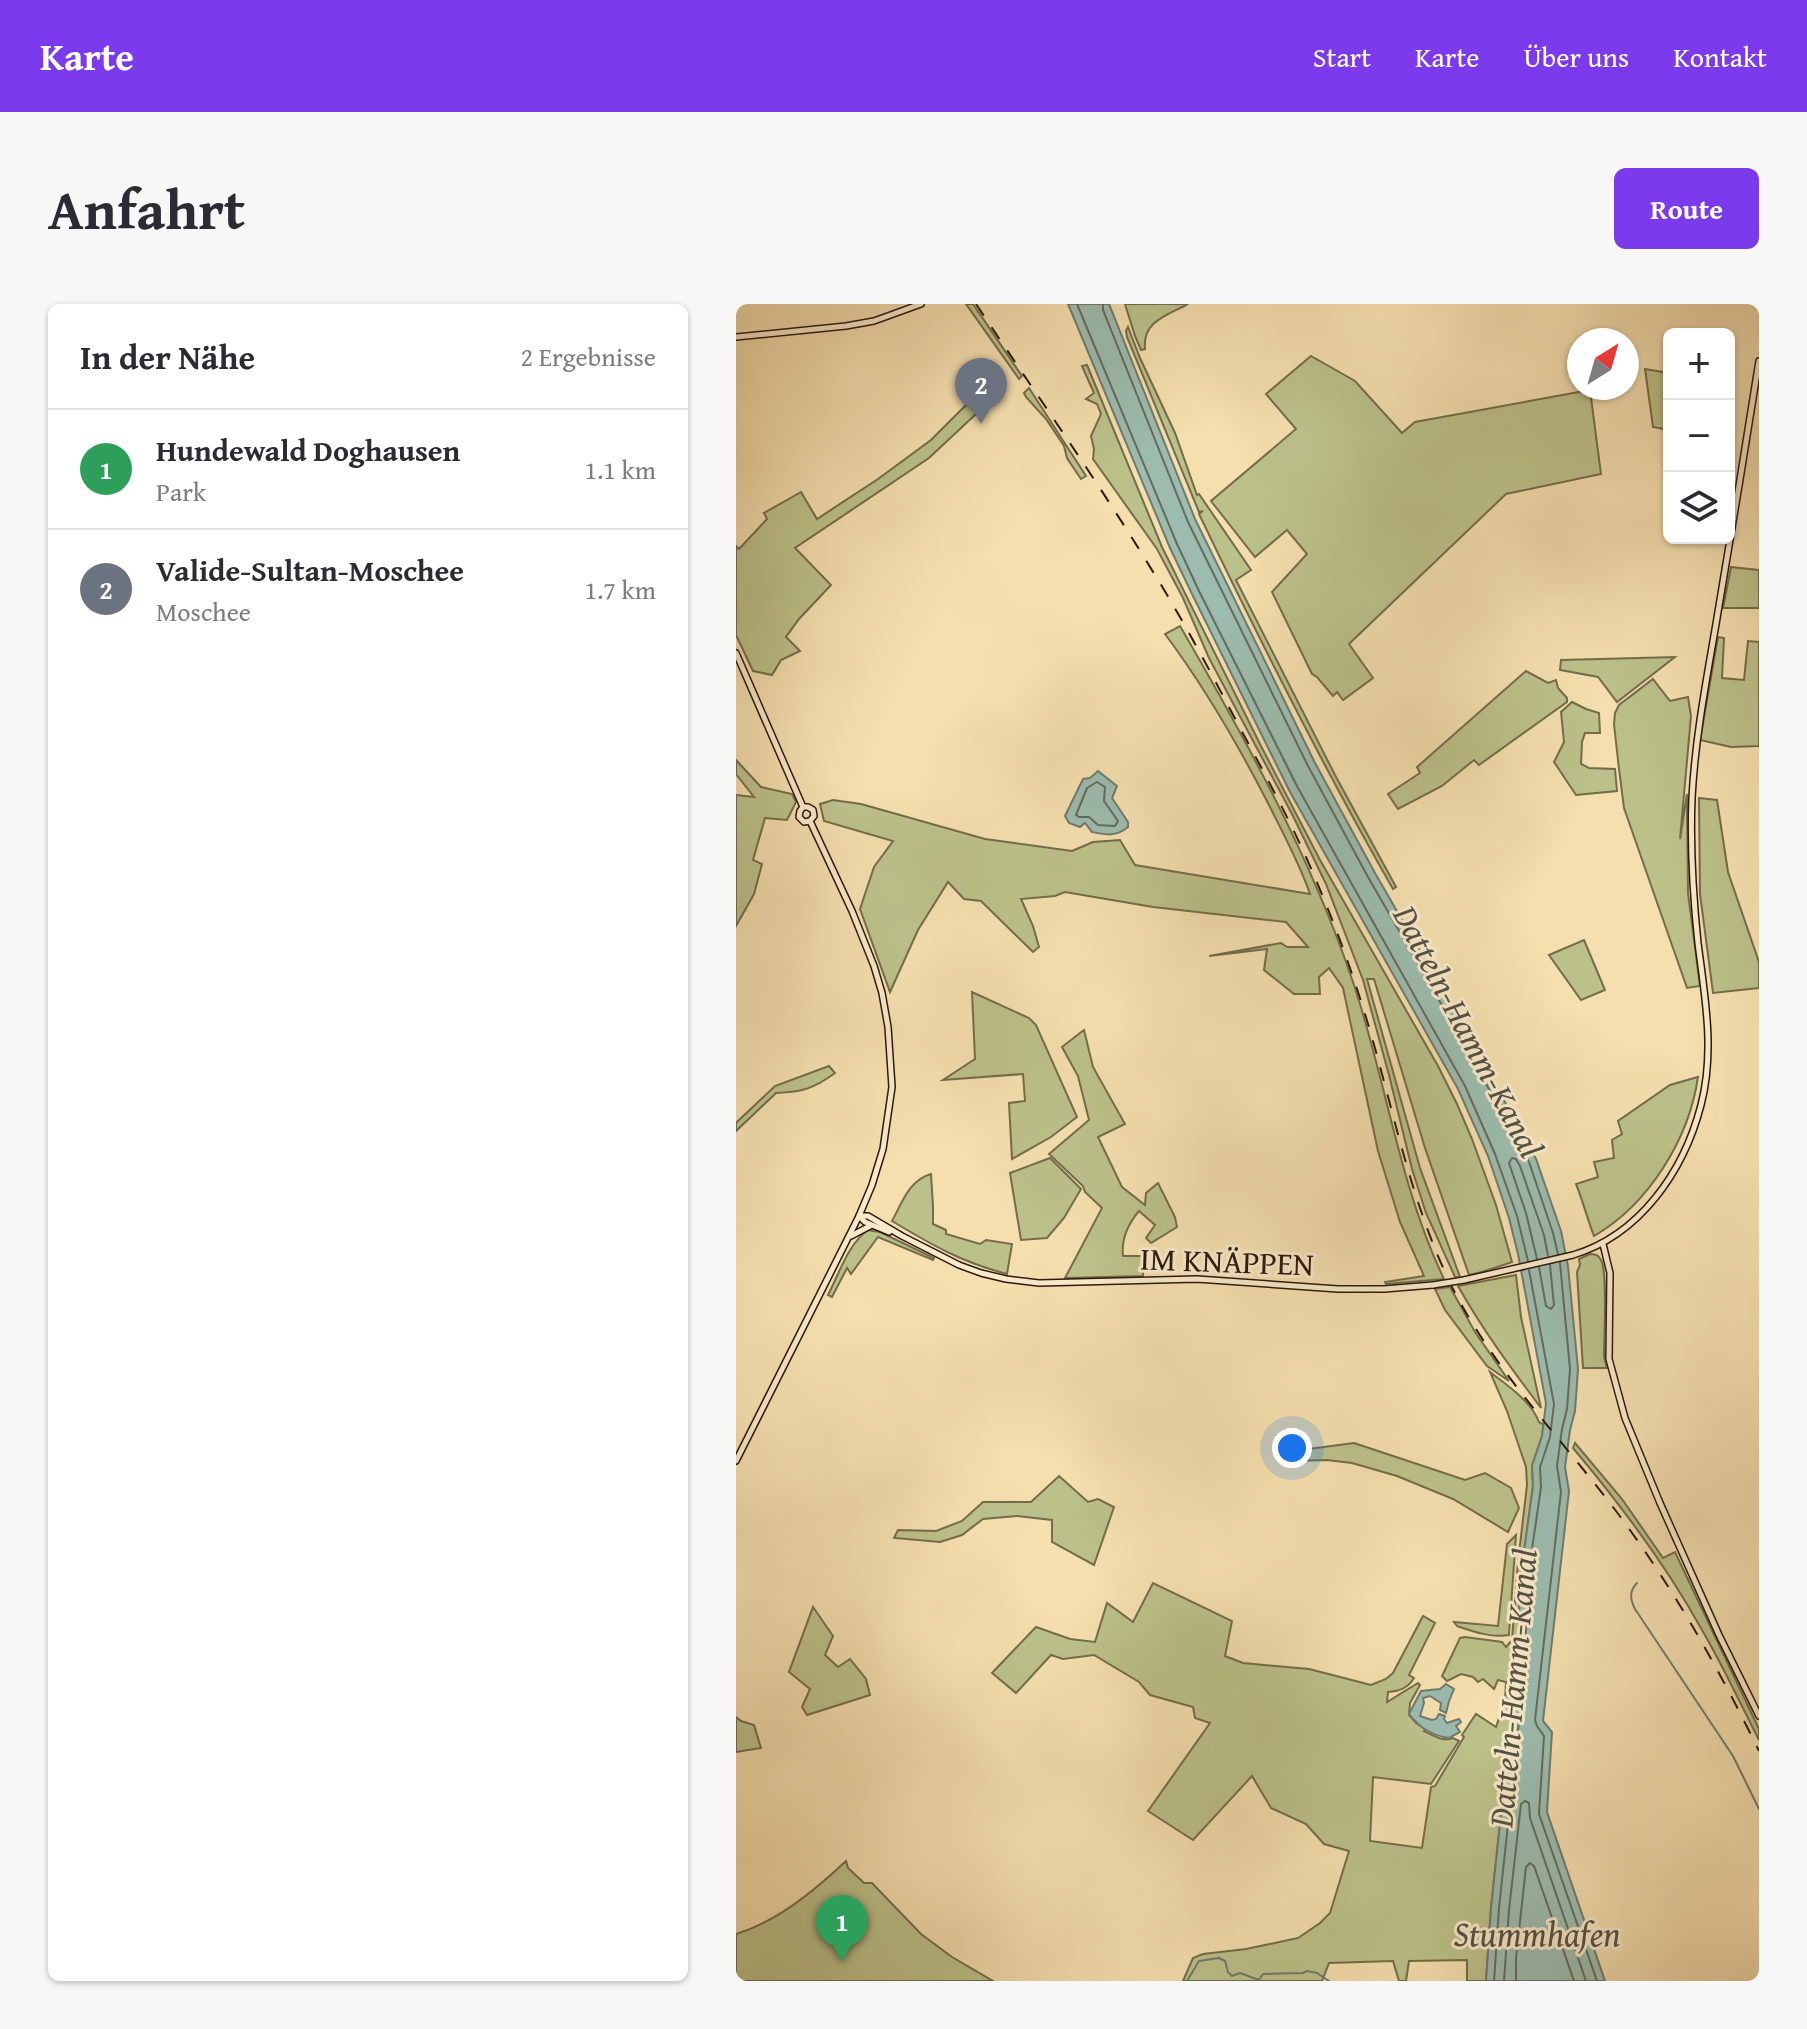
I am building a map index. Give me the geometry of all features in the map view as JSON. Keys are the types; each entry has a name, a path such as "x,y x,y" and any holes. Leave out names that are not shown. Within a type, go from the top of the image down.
{"street":[{"path":"736,337 846,326 874,321 921,304"},
{"name":"IM KNÄPPEN","path":"859,1216 868,1216 959,1265 1006,1279 1039,1283 1197,1279 1338,1289 1433,1285 1573,1255 1603,1244 1639,1217 1666,1183 1687,1144 1697,1118 1708,1066 1708,1027 1693,900 1692,794 1701,719 1759,361"},
{"path":"736,653 803,807"},
{"path":"803,807 813,810 814,817 810,821 804,822 799,817 803,807"},
{"path":"736,1461 850,1237 872,1185 883,1149 892,1087 888,1027 874,966 810,821"},
{"path":"859,1216 872,1226 902,1236"},
{"path":"850,1237 872,1226"},
{"path":"1603,1244 1610,1273 1609,1359 1615,1388 1672,1530 1759,1716"}],"green space":[{"path":"966,304 973,304 1022,376 1019,379"},
{"path":"1125,304 1188,304 1152,325 1145,339 1145,349 1141,350"},
{"path":"1128,327 1175,433 1197,495 1251,570 1236,580 1396,887 1393,889 1293,703 1199,514 1203,511 1199,512 1127,337"},
{"path":"1311,356 1355,381 1402,433 1415,422 1567,394 1567,400 1591,400 1601,474 1506,494 1349,644 1373,678 1343,700 1337,692 1333,696 1312,674 1272,592 1307,554 1287,530 1255,557 1211,501 1296,429 1266,394"},
{"path":"1087,365 1162,547 1261,746 1320,860 1457,1104 1496,1205 1512,1262 1469,1275 1425,1148 1374,979 1367,979 1420,1168 1460,1277 1455,1277 1426,1213 1363,980 1326,884 1209,658 1157,549 1093,459 1091,436 1101,414 1097,404 1086,399 1094,393 1082,366"},
{"path":"1645,369 1663,372 1663,429 1653,427"},
{"path":"1029,388 1086,476 1081,479 1046,419 1026,397 1024,393"},
{"path":"992,399 929,458 795,548 831,585 786,637 800,651 781,660 772,675 753,671 736,635 736,546 739,549 767,519 764,513 801,492 817,519 931,440 969,402"},
{"path":"1731,567 1759,570 1759,608 1723,608"},
{"path":"1180,626 1276,800 1318,890 1365,1019 1415,1207 1444,1279 1385,1282 1424,1276 1400,1222 1378,1151 1343,988 1329,968 1319,977 1320,994 1294,994 1264,970 1267,949 1209,956 1281,943 1287,947 1308,947 1286,922 1153,907 1065,892 1021,899 1039,947 1033,952 981,901 964,899 948,882 918,930 890,992 860,909 874,867 893,841 824,821 820,804 833,800 861,804 985,839 1072,851 1093,842 1120,840 1135,865 1310,894 1292,851 1247,764 1208,697 1165,634"},
{"path":"1718,637 1724,638 1722,678 1744,680 1748,641 1759,642 1759,746 1731,747 1700,740"},
{"path":"1675,657 1617,702 1598,677 1560,670 1561,660"},
{"path":"1526,671 1548,683 1556,680 1567,702 1479,765 1474,760 1442,786 1398,809 1388,794 1420,773 1417,767"},
{"path":"1653,679 1670,701 1688,697 1691,716 1680,839 1687,794 1688,893 1700,986 1687,988 1624,808 1614,724 1619,705"},
{"path":"1572,702 1599,713 1600,733 1585,733 1581,764 1589,768 1615,769 1617,791 1576,795 1554,762 1564,742 1561,712"},
{"path":"736,760 761,787 792,794 796,802 787,820 765,818 753,860 762,864 754,894 736,926 736,795 754,797 736,774"},
{"path":"1699,798 1717,800 1728,872 1759,962 1759,988 1713,993 1700,894"},
{"path":"1584,940 1605,990 1581,1000 1549,955"},
{"path":"972,992 1029,1018 1036,1025 1077,1117 1051,1137 1012,1159 1009,1103 1025,1101 1023,1074 943,1080 975,1059"},
{"path":"1084,1030 1093,1067 1125,1124 1098,1137 1122,1187 1145,1205 1146,1193 1158,1183 1175,1217 1177,1227 1151,1243 1146,1238 1155,1225 1139,1211 1129,1226 1124,1237 1123,1256 1144,1256 1143,1276 1065,1278 1102,1208 1049,1154 1089,1120 1078,1076 1062,1047"},
{"path":"829,1066 835,1073 807,1089 776,1093 736,1131 736,1123 775,1086"},
{"path":"1698,1077 1686,1124 1663,1168 1632,1206 1594,1236 1576,1184 1598,1177 1594,1162 1614,1158 1612,1140 1622,1134 1618,1121 1670,1085"},
{"path":"1050,1158 1081,1189 1064,1218 1047,1238 1021,1240 1010,1173"},
{"path":"931,1174 933,1224 946,1230 946,1234 980,1244 986,1240 1012,1244 1007,1274 947,1252 892,1221 912,1187"},
{"path":"868,1230 880,1232 934,1258 878,1237 851,1274 847,1268 832,1297 828,1295 849,1251"},
{"path":"1590,1254 1599,1257 1603,1267 1604,1357 1607,1368 1583,1368 1577,1272 1579,1259"},
{"path":"1516,1275 1521,1317 1541,1408 1487,1333 1458,1286"},
{"path":"1450,1287 1475,1332 1509,1381 1487,1366 1445,1310 1435,1289"},
{"path":"1490,1372 1524,1400 1544,1425 1532,1466 1533,1486 1521,1574 1516,1674 1486,1981 1467,1981 1467,1960 1409,1961 1406,1981 1399,1981 1393,1961 1329,1963 1322,1981 1183,1981 1193,1958 1298,1938 1320,1923 1330,1913 1349,1851 1324,1844 1306,1824 1271,1808 1252,1776 1193,1840 1148,1811 1210,1723 1195,1718 1193,1707 1150,1695 1139,1682 1094,1655 1063,1659 1051,1655 1016,1693 992,1673 1036,1627 1070,1639 1095,1642 1107,1603 1133,1622 1153,1583 1232,1621 1225,1656 1243,1663 1309,1669 1371,1685 1393,1673 1423,1616 1435,1623 1409,1675 1414,1678 1403,1688 1388,1692 1387,1702 1418,1683 1420,1685 1410,1703 1409,1715 1424,1731 1438,1738 1459,1741 1431,1784 1373,1777 1370,1841 1422,1848 1431,1787 1435,1786 1476,1714 1496,1727 1505,1700 1506,1682 1498,1680 1494,1689 1483,1679 1478,1682 1461,1674 1447,1681 1442,1676 1460,1638 1502,1642 1506,1647 1512,1640 1527,1485 1526,1467"},
{"path":"1354,1443 1465,1480 1485,1473 1511,1488 1519,1508 1508,1532 1453,1499 1397,1476 1352,1463 1295,1461 1301,1450"},
{"path":"1575,1443 1622,1499 1663,1558 1675,1552 1759,1729 1759,1740 1688,1606 1642,1536 1573,1448"},
{"path":"1059,1476 1088,1502 1098,1499 1114,1507 1094,1565 1052,1542 1052,1520 1017,1516 983,1519 962,1535 940,1542 894,1538 898,1530 936,1531 962,1521 983,1502 1031,1502"},
{"path":"1516,1535 1509,1635 1490,1635 1457,1626 1454,1622 1498,1626 1507,1544"},
{"path":"813,1607 833,1636 825,1655 838,1667 850,1659 866,1679 870,1695 807,1715 802,1707 810,1689 789,1672"},
{"path":"736,1717 754,1725 761,1748 736,1752"},
{"path":"846,1861 848,1868 864,1883 872,1883 921,1934 993,1981 736,1981 736,1934 795,1904"}],"water":[{"name":"Stummhafen","path":"1068,304 1109,304 1195,519 1315,763 1536,1159 1561,1231 1568,1266 1578,1369 1575,1411 1565,1467 1569,1491 1543,1721 1552,1732 1547,1812 1605,1981 1486,1981 1516,1674 1521,1573 1533,1486 1532,1466 1542,1436 1546,1403 1509,1218 1488,1156 1458,1089 1290,792 1192,594"},
{"path":"1098,771 1117,786 1112,798 1128,822 1128,827 1115,834 1092,832 1085,823 1080,827 1069,823 1065,816 1083,779 1090,778"},
{"path":"1446,1684 1454,1689 1446,1713 1440,1710 1441,1703 1430,1696 1423,1698 1420,1716 1432,1720 1439,1714 1445,1716 1447,1723 1459,1719 1461,1722 1456,1726 1460,1732 1449,1738 1427,1730 1409,1714 1421,1691 1440,1689"}],"waterway":[{"path":"1157,304 1166,304"},
{"path":"1637,1583 1631,1595 1635,1609 1733,1756 1759,1809"},
{"path":"1187,1981 1199,1961 1219,1958 1225,1961 1232,1976 1240,1973 1259,1980 1263,1974 1307,1971 1329,1981"}],"railway":[{"path":"976,304 1134,541 1209,670 1291,825 1345,954 1412,1182 1452,1287 1488,1348 1619,1515 1658,1572 1712,1660 1759,1751"}],"place":[{"name":"Valide-Sultan-Moschee","path":"981,424"},
{"name":"Hundewald Doghausen","path":"842,1961"}],"water label":[{"name":"Datteln-Hamm-Kanal","path":"1469,1031"},
{"name":"Datteln-Hamm-Kanal","path":"1512,1688"}]}
